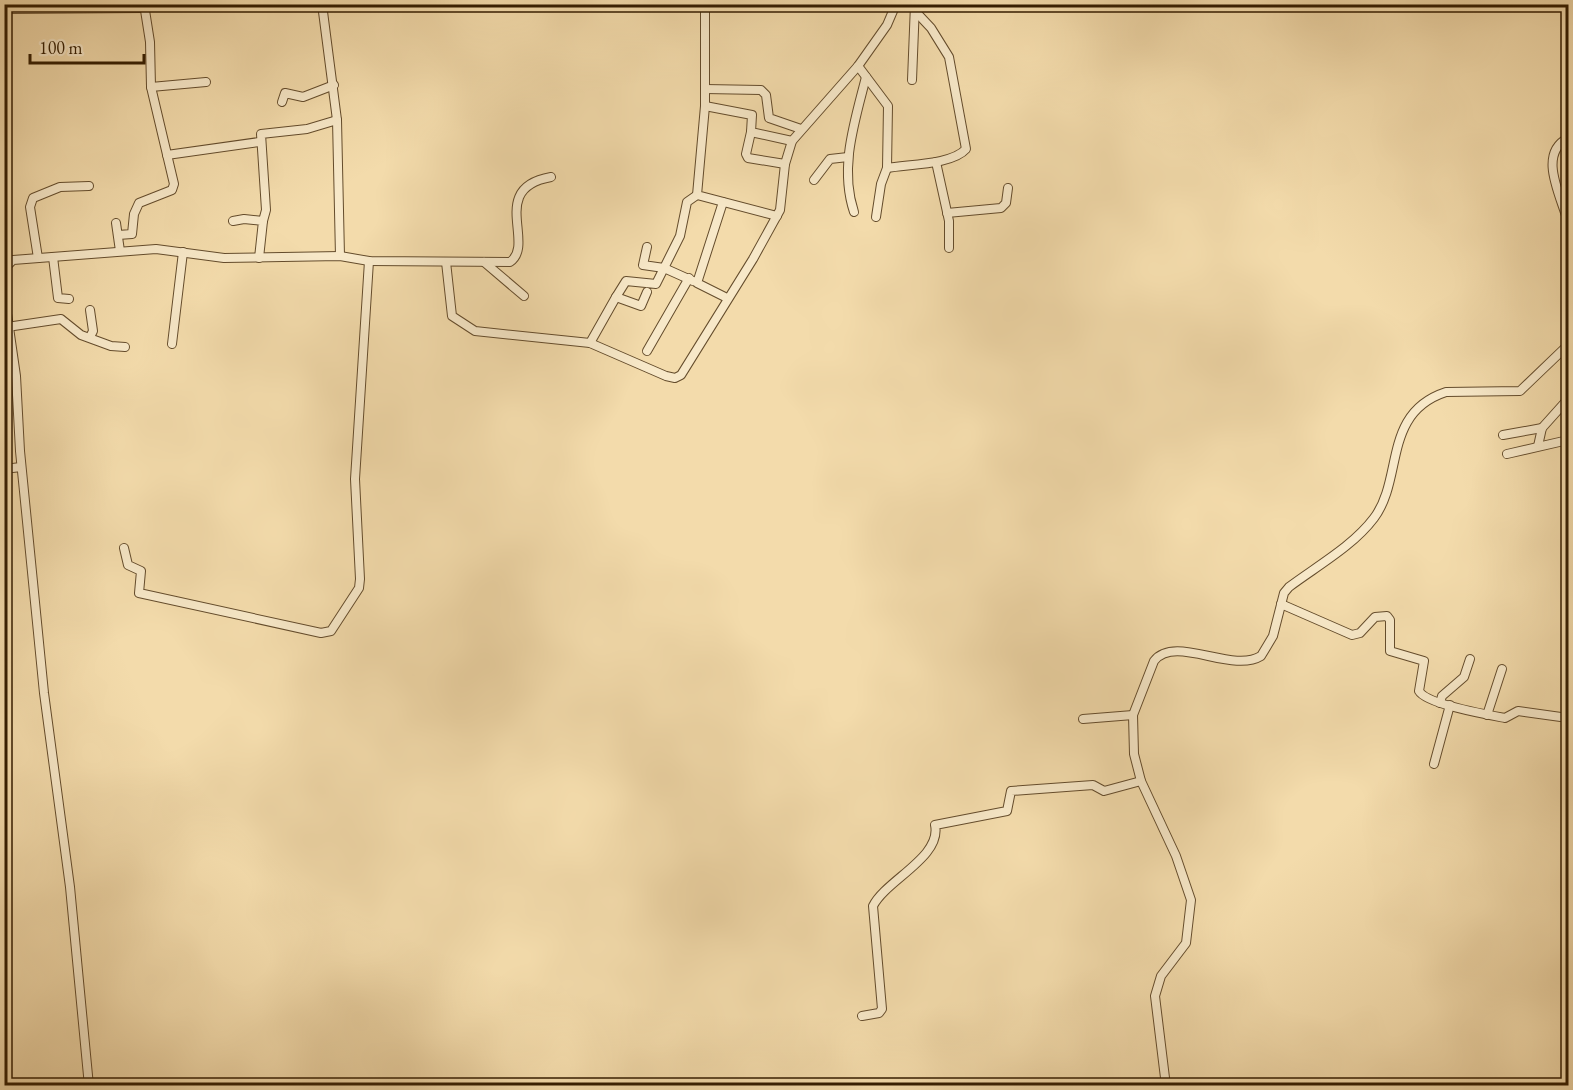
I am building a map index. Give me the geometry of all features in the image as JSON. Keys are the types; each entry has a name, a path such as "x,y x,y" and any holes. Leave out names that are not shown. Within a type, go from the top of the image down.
{"street":[{"path":"322,4 337,120 340,256"},
{"path":"590,343 626,281 655,284 680,236 687,202 697,195 705,106 705,4"},
{"path":"446,262 454,320 475,331 590,343 675,378 686,368 777,216 784,188 785,164 792,141 858,66 887,25 896,4"},
{"path":"4,9 144,6 150,42 151,87 174,184 172,190 139,203 134,214 132,234 118,236"},
{"path":"912,80 915,8"},
{"path":"887,168 936,162 963,153 966,146 949,57 915,8"},
{"path":"858,66 888,106 887,168 881,184 876,217"},
{"path":"854,212 848,188 848,157 866,77"},
{"path":"151,87 206,82"},
{"path":"282,102 285,93 303,97 334,85"},
{"path":"705,88 761,90 766,95 769,118 801,129"},
{"path":"705,106 752,115 754,118 746,154 748,158 785,164"},
{"path":"259,258 266,210 260,142 262,134 307,129 337,120"},
{"path":"751,132 792,141"},
{"path":"1569,138 1556,147 1551,162 1569,222"},
{"path":"167,155 260,142"},
{"path":"814,180 830,159 848,157"},
{"path":"936,162 947,213 949,248"},
{"path":"4,269 13,260 156,249 224,258 340,256 369,261 510,262 514,259 518,201 522,188 535,180 551,177"},
{"path":"38,258 30,207 33,198 60,187 89,186"},
{"path":"947,213 1001,208 1006,204 1008,188"},
{"path":"697,195 777,216"},
{"path":"647,351 693,280 723,202"},
{"path":"233,221 244,219 263,221"},
{"path":"116,223 120,251"},
{"path":"646,247 643,265 664,268 727,298"},
{"path":"172,344 183,252"},
{"path":"53,256 58,298 69,299"},
{"path":"124,548 128,566 141,571 139,593 321,633 331,631 358,588 360,579 355,479 369,261"},
{"path":"484,262 524,296"},
{"path":"616,297 641,306 647,292"},
{"path":"4,293 7,327 16,376 21,467 44,693 70,887 89,1086"},
{"path":"90,310 93,331 90,337"},
{"path":"7,327 61,319 76,332 111,346 125,347"},
{"path":"1166,1086 1155,996 1161,976 1186,943 1191,900 1179,864 1141,781 1134,754 1133,715 1156,658 1181,652 1232,661 1254,660 1261,656 1272,636 1281,604 1289,587 1362,533 1375,517 1383,504 1404,429 1420,406 1446,392 1520,391 1569,345"},
{"path":"1538,446 1542,428 1569,399"},
{"path":"1503,435 1542,428"},
{"path":"1507,454 1569,440"},
{"path":"4,469 21,467"},
{"path":"1281,604 1352,635 1360,633 1375,617 1387,616 1390,620 1390,651 1424,661 1419,693 1440,703 1505,718 1518,711 1569,718"},
{"path":"1440,703 1442,696 1464,677 1470,659"},
{"path":"1487,715 1502,669"},
{"path":"1434,764 1450,705"},
{"path":"1083,719 1133,715"},
{"path":"862,1016 879,1013 882,1010 873,906 886,888 914,866 932,845 936,836 935,825 1007,811 1011,791 1093,785 1104,791 1141,781"}]}
